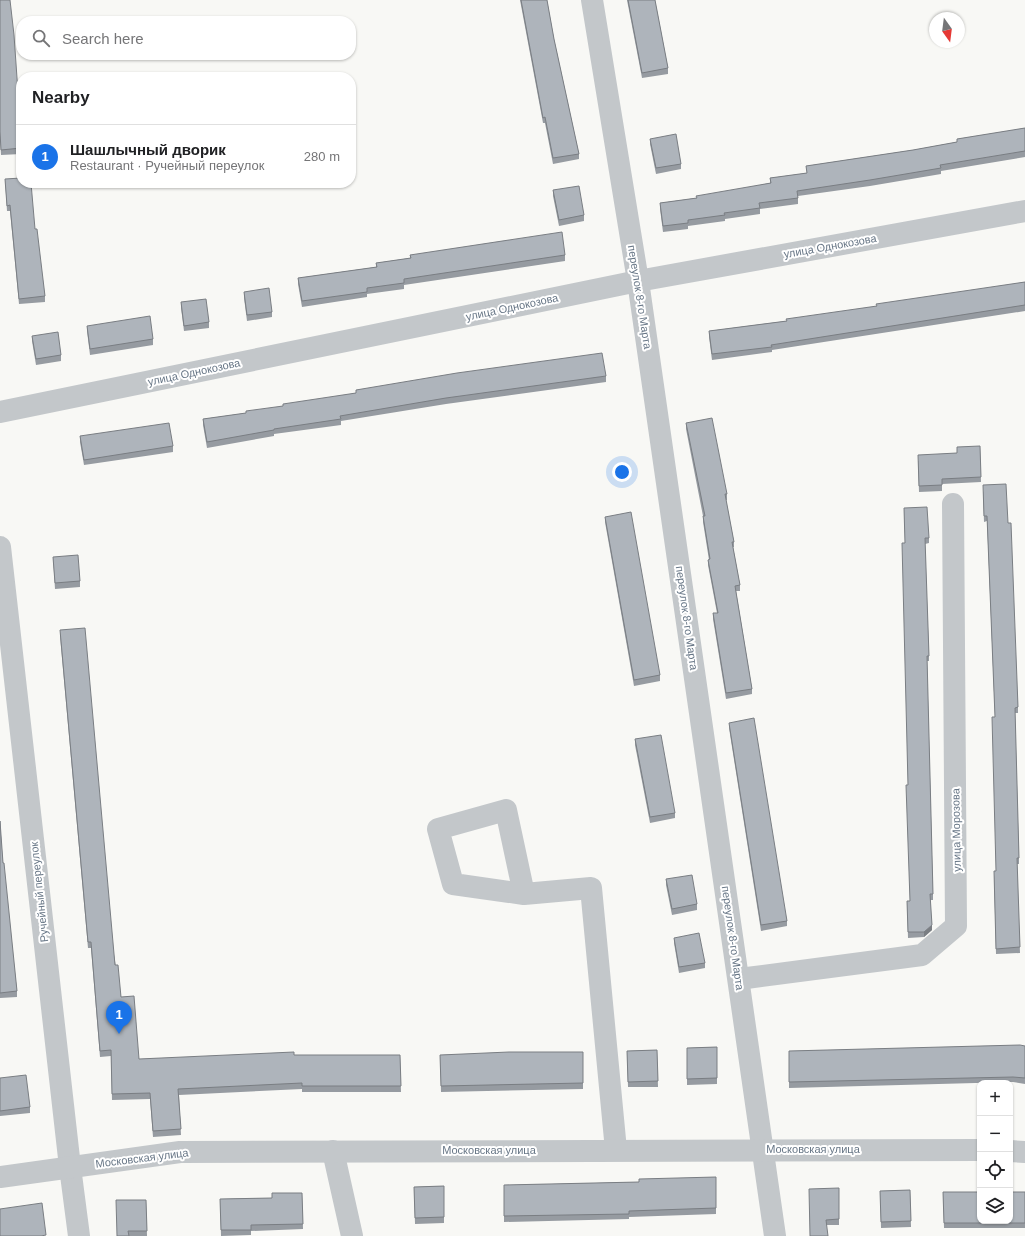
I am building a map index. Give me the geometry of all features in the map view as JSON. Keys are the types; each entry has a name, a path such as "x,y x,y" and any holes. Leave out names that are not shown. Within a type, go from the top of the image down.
{"street":[{"name":"переулок 8-го Марта","path":"592,0 638,280 775,1236"},
{"name":"улица Однокозова","path":"0,412 638,280 1025,211"},
{"name":"улица Морозова","path":"739,979 922,955 956,926 953,504"},
{"name":"Ручейный переулок","path":"0,547 79,1236"},
{"path":"524,894 506,810 438,829 453,884 524,894 591,888 616,1150"},
{"name":"Московская улица","path":"0,1176 180,1152 763,1149 977,1150"},
{"path":"333,1151 352,1236"},
{"path":"1013,1152 1025,1152"}],"building":[{"path":"0,0 10,0 17,72 16,148 1,150"},
{"path":"521,0 547,0 579,154 553,158 545,117 543,118"},
{"path":"628,0 655,0 668,68 642,73"},
{"path":"1025,128 1025,151 940,165 941,168 797,191 798,198 759,203 760,208 724,213 725,215 688,220 688,223 663,226 660,203 697,198 696,196 771,183 770,178 807,173 806,166 913,150 957,142 957,139"},
{"path":"676,134 681,164 656,168 650,139"},
{"path":"16,178 16,188 31,188 35,229 37,229 45,296 19,299 10,205 7,206 5,179"},
{"path":"579,186 584,215 559,220 553,190"},
{"path":"562,232 565,255 404,279 404,283 367,288 367,292 302,301 298,278 377,267 376,263 411,258 410,255"},
{"path":"1025,282 1025,305 771,345 772,347 712,354 709,331 787,321 786,319 877,306 876,304"},
{"path":"269,288 272,312 247,315 244,292"},
{"path":"206,299 209,322 184,326 181,302"},
{"path":"150,316 153,339 90,349 87,326"},
{"path":"58,332 61,355 36,359 32,336"},
{"path":"602,353 606,376 446,398 340,416 341,419 274,429 207,442 203,419 246,413 246,411 283,406 283,404 356,393 356,390 457,373"},
{"path":"712,418 727,494 725,494 740,585 735,586 752,689 726,693 713,613 718,613 708,560 710,559 703,516 705,516 686,423"},
{"path":"169,423 173,446 84,460 80,436"},
{"path":"980,446 981,477 942,479 942,485 919,486 918,455 957,453 957,447"},
{"path":"1006,484 1008,523 1011,523 1018,707 1015,708 1020,947 996,949 994,871 996,871 992,717 995,717 987,516 984,516 983,485"},
{"path":"927,507 929,538 925,538 929,656 927,656 933,894 930,894 932,925 924,932 908,932 907,901 910,901 906,785 908,785 902,543 905,543 904,508"},
{"path":"631,512 660,675 634,680 605,517"},
{"path":"78,555 80,581 55,583 53,557"},
{"path":"85,628 115,965 118,965 121,997 134,996 139,1059 294,1052 294,1055 400,1055 401,1086 302,1086 302,1083 178,1089 181,1129 153,1131 150,1093 112,1094 111,1050 100,1051 91,942 88,942 60,630"},
{"path":"754,718 787,921 761,925 729,723"},
{"path":"661,735 675,813 650,817 635,739"},
{"path":"0,821 17,991 0,993"},
{"path":"692,875 697,904 672,909 666,879"},
{"path":"699,933 705,963 679,967 674,938"},
{"path":"1025,1046 1025,1078 1013,1077 789,1082 789,1051"},
{"path":"717,1047 717,1078 687,1079 687,1048"},
{"path":"657,1050 658,1081 628,1082 627,1051"},
{"path":"509,1052 583,1052 583,1083 441,1086 440,1055"},
{"path":"26,1075 30,1107 0,1111 0,1078"},
{"path":"716,1177 716,1208 629,1211 629,1214 504,1216 504,1185 639,1182 639,1179"},
{"path":"444,1186 444,1217 415,1218 414,1187"},
{"path":"839,1188 839,1219 826,1220 828,1236 810,1236 809,1189"},
{"path":"910,1190 911,1221 881,1222 880,1191"},
{"path":"943,1192 977,1192 977,1223 944,1223"},
{"path":"1013,1192 1025,1192 1025,1223 1013,1223"},
{"path":"272,1193 302,1193 303,1224 251,1225 251,1230 221,1230 220,1199 272,1198"},
{"path":"116,1200 146,1200 147,1231 128,1231 129,1236 117,1236"},
{"path":"42,1203 46,1235 0,1236 0,1209"}],"place":[{"name":"Шашлычный дворик","path":"119,1034"}]}
